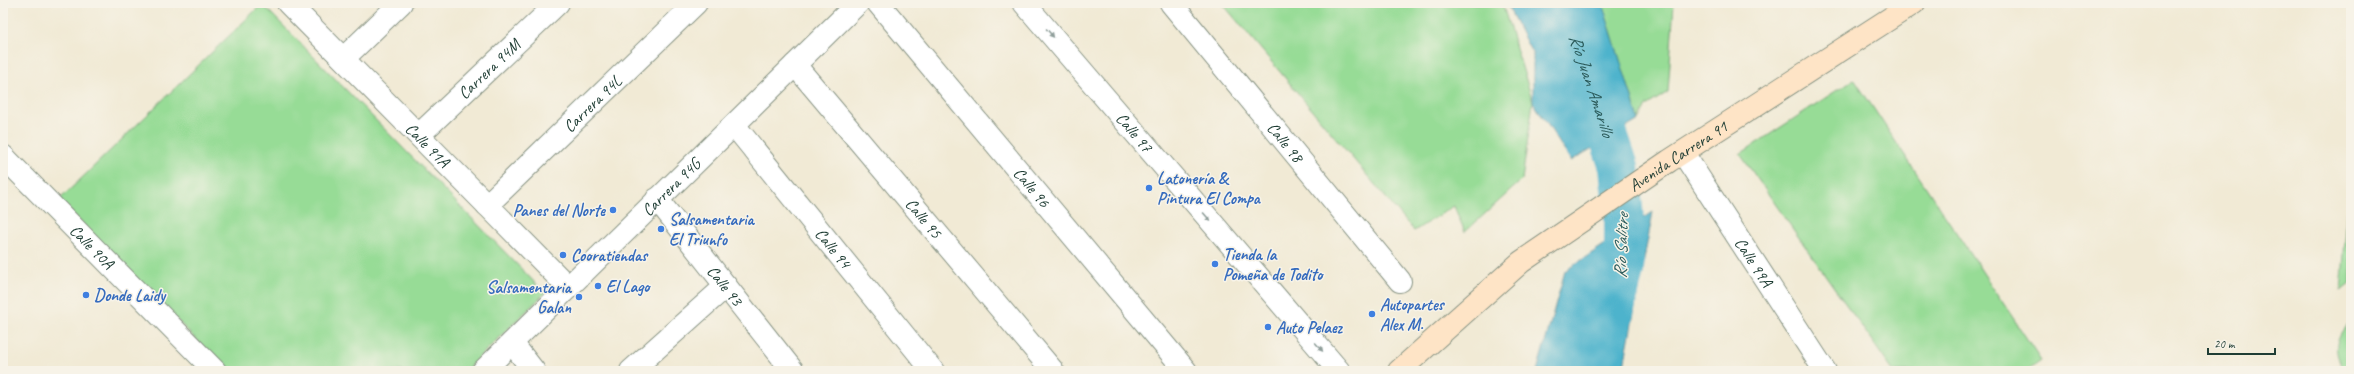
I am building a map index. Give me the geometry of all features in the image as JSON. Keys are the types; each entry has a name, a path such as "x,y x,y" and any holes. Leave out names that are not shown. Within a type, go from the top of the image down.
{"main road":[{"name":"Avenida Carrera 91","path":"1399,371 1521,262 1676,157 1914,3"}],"street":[{"name":"Calle 91A","path":"288,3 344,58 568,287"},
{"path":"344,58 401,3"},
{"name":"Carrera 94M","path":"419,135 558,3"},
{"name":"Carrera 94L","path":"487,205 696,3"},
{"name":"Carrera 94G","path":"483,371 858,3"},
{"name":"Calle 96","path":"878,3 1186,371"},
{"name":"Calle 97","path":"1024,3 1339,371"},
{"name":"Calle 98","path":"1171,3 1400,281"},
{"name":"Calle 95","path":"795,65 1053,371"},
{"name":"Calle 94","path":"734,124 933,371"},
{"name":"Calle 90A","path":"3,156 215,371"},
{"name":"Calle 99A","path":"1676,157 1825,371"},
{"name":"Calle 93","path":"657,199 726,286 783,367"},
{"path":"631,371 726,286"},
{"path":"512,343 534,371"}],"green space":[{"path":"1222,3 1502,3 1533,102 1522,180 1465,232 1454,206 1414,231"},
{"path":"1602,3 1674,3 1668,92 1646,106 1639,120"},
{"path":"262,4 545,293 465,371 227,371 59,200"},
{"path":"1854,79 2041,360 2026,371 1893,371 1740,154"},
{"path":"2351,168 2351,283 2341,291"},
{"path":"2351,321 2351,371 2346,371 2338,357 2337,344 2341,332"}],"water":[{"name":"Río Juan Amarillo","path":"1506,3 1602,3 1639,120 1571,161 1533,102 1533,55"},
{"path":"1653,212 1623,371 1537,371 1565,271"}],"waterway":[{"name":"Río Salitre","path":"1564,3 1619,167 1624,218 1624,270 1600,371"}],"place":[{"name":"Latonería & Pintura El Compa","path":"1149,188"},
{"name":"Panes del Norte","path":"613,210"},
{"name":"Salsamentaria El Triunfo","path":"661,229"},
{"name":"Cooratiendas","path":"563,255"},
{"name":"Tienda la Pomeña de Todito","path":"1215,264"},
{"name":"El Lago","path":"598,286"},
{"name":"Donde Laidy","path":"86,295"},
{"name":"Salsamentaria Galan","path":"579,297"},
{"name":"Autopartes Alex M.","path":"1372,314"},
{"name":"Auto Pelaez","path":"1268,327"}]}
